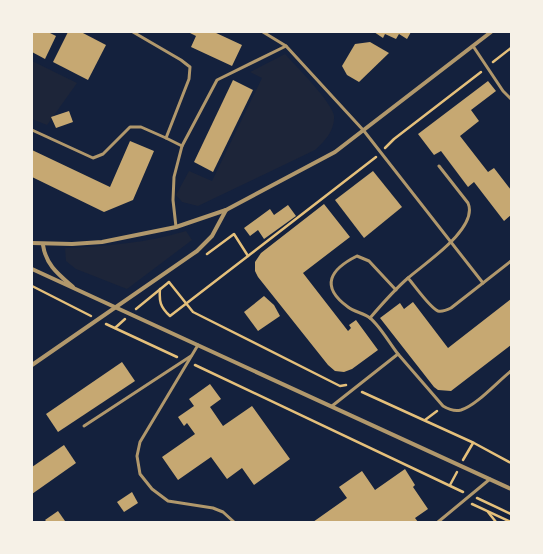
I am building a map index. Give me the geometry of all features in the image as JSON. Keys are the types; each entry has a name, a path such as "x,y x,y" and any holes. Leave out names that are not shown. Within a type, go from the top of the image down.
{"street":[{"path":"32,244 43,245 102,242 176,227 226,210 335,152 491,32"},
{"path":"32,365 197,251 212,236 226,210"},
{"path":"43,245 45,257 53,270 78,291"},
{"path":"32,269 511,489"}],"lane":[{"path":"133,32 181,60 190,68 190,78 166,138"},
{"path":"263,32 286,46 364,130 482,283"},
{"path":"176,227 173,200 174,177 182,146 217,80 286,46"},
{"path":"473,46 503,91 511,98"},
{"path":"32,130 93,158 103,154 130,127 141,127 182,146"},
{"path":"370,318 408,278 451,243 470,216 471,210 468,203 439,166"},
{"path":"396,290 369,261 357,256 342,264 332,274 331,287 340,301 349,308 370,318 398,354 443,406 450,410 460,410 470,406 511,371"},
{"path":"408,278 432,306 438,311 444,311 451,308 511,261"},
{"path":"84,426 187,361 198,346"},
{"path":"332,406 398,354"},
{"path":"187,361 140,442 137,456 140,474 152,489 168,501 214,508 223,512 234,522"},
{"path":"438,522 490,479"}],"path":[{"path":"175,278 160,289 162,309 170,316 248,256 234,234 204,256"},
{"path":"169,282 193,312 340,386 345,384 354,388 425,420 511,463"},
{"path":"32,286 98,320 511,514"},
{"path":"425,420 443,406"},
{"path":"465,500 511,522"},
{"path":"488,511 496,522"}],"shaded area":[{"path":"285,54 321,94 332,110 334,121 329,135 315,150 198,206 182,202 176,195 189,171 212,181 262,78 250,72"},
{"path":"32,61 77,83 47,125 32,119"},
{"path":"186,231 192,240 127,289 76,269 66,261 65,248 111,245 141,241"}],"building":[{"path":"32,32 48,32 56,36 45,59 32,52"},
{"path":"68,32 81,32 106,45 88,80 53,62"},
{"path":"188,32 214,32 242,45 232,66 191,47 196,36"},
{"path":"374,32 411,32 407,39 399,34 396,39 385,34 383,38"},
{"path":"370,42 389,53 359,82 347,75 342,66 355,44"},
{"path":"233,80 253,90 213,172 194,162"},
{"path":"488,81 496,91 471,110 479,121 460,136 488,172 494,168 511,190 511,215 504,221 474,182 468,187 441,151 434,155 418,134"},
{"path":"69,111 73,122 56,128 51,117"},
{"path":"130,141 154,151 133,200 104,212 32,177 32,150 110,187"},
{"path":"373,171 402,207 364,238 335,200"},
{"path":"324,204 350,237 303,273 348,331 351,328 349,325 356,320 378,350 352,369 344,372 335,371 328,365 258,277 255,271 255,262 261,253"},
{"path":"288,205 296,216 264,239 258,230 250,236 244,228 270,209 274,215"},
{"path":"264,296 274,305 280,316 258,331 244,312"},
{"path":"511,299 511,345 451,391 438,390 434,387 380,318 400,303 404,309 413,302 448,348"},
{"path":"122,362 135,381 58,432 46,414"},
{"path":"210,384 221,399 210,407 223,426 252,406 290,459 254,485 242,468 227,479 211,457 178,480 162,457 195,434 187,423 184,426 178,417 194,406 189,399"},
{"path":"64,445 76,463 32,494 32,467"},
{"path":"405,469 415,485 413,487 428,509 415,518 418,522 313,522 347,498 339,487 362,471 375,490"},
{"path":"132,492 138,503 124,512 117,502"},
{"path":"58,511 65,521 47,522 45,520"}]}
